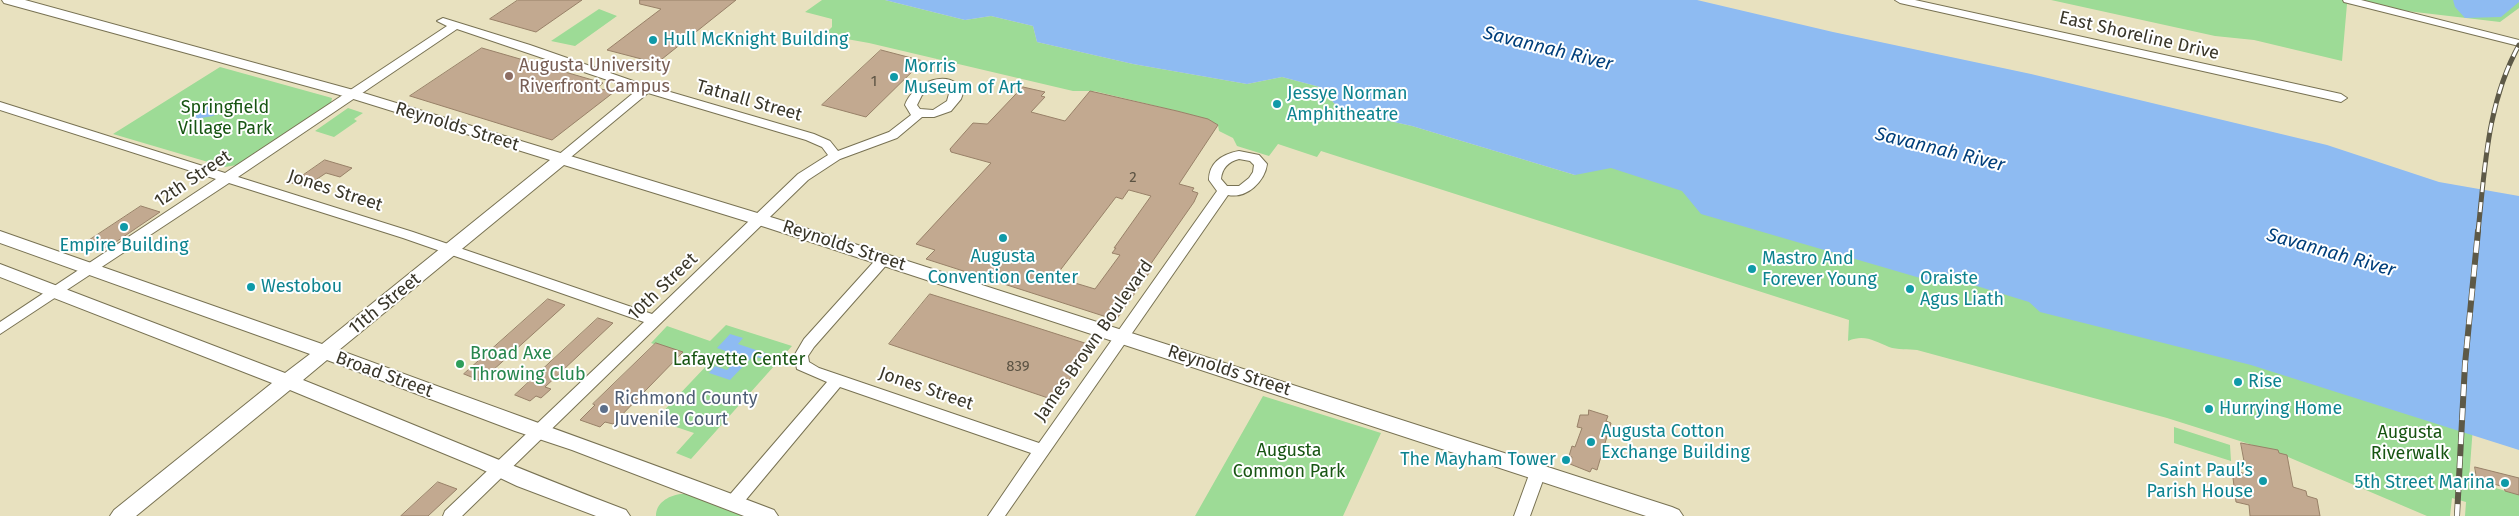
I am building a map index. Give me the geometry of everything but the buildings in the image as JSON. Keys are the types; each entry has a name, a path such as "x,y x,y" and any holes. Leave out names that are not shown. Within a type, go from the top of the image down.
{"main road":[{"path":"0,12 17,1"},
{"name":"Reynolds Street","path":"17,1 352,94 759,220 1672,516"},
{"name":"11th Street","path":"121,516 561,159"},
{"name":"Broad Street","path":"0,238 540,431 767,516"},
{"path":"0,270 56,290 288,382 524,480 619,516"}],"street":[{"name":"East Shoreline Drive","path":"1900,0 2341,98"},
{"path":"2348,0 2519,43"},
{"name":"Tatnall Street","path":"443,21 646,89 810,137 826,144 836,156"},
{"name":"12th Street","path":"0,329 456,25"},
{"name":"11th Street","path":"561,159 646,89"},
{"name":"Jones Street","path":"0,106 452,249 655,320"},
{"name":"10th Street","path":"451,516 803,177 836,156 886,139 903,129 919,114"},
{"name":"James Brown Boulevard","path":"996,516 1226,190"},
{"name":"Jones Street","path":"884,259 808,343 801,356 801,361 807,369 1041,450"},
{"path":"733,503 838,380"},
{"path":"1522,516 1538,472"}],"green space":[{"name":"Augusta Riverwalk","path":"822,0 885,0 965,20 991,16 1033,26 1037,42 1133,64 1247,84 1282,77 1320,87 1340,110 1412,126 1575,175 1598,155 2475,399 2469,480 2519,495 2519,516 2465,516 2466,502 2452,498 2450,516 2427,516 2281,454 2167,418 1917,350 1892,348 1864,338 1848,341 1849,320 1321,151 1317,157 1278,144 1269,156 1237,146 1233,138 1219,131 1218,125 1207,119 1094,91 1073,91 869,43 824,35 832,27 832,19 805,12"},
{"path":"2051,0 2519,0 2519,8 2500,22 2347,4 2342,61 2254,40 2215,36"},
{"path":"599,9 617,16 575,46 551,41"},
{"name":"Springfield Village Park","path":"220,67 332,98 331,103 237,165 225,167 113,134"},
{"path":"348,108 363,113 354,119 357,121 334,137 315,131"},
{"name":"Lafayette Center","path":"726,325 792,346 691,459 676,453 694,433 655,420 709,363 651,343 667,326 710,341"},
{"name":"Augusta Common Park","path":"1263,396 1381,433 1343,516 1195,516"},
{"path":"2174,427 2230,445 2231,461 2174,443"},
{"path":"686,494 743,516 656,516 660,504 671,496"}],"water":[{"name":"Savannah River","path":"885,0 1697,0 1833,32 2031,74 2327,145 2439,182 2519,196 2519,450 2251,365 2040,312 2029,302 1944,276 1927,280 1701,214 1682,191 1611,168 1575,175 1412,126 1340,110 1320,87 1282,77 1247,84 1133,64 1037,42 1033,26 991,16 965,20"},
{"path":"2453,0 2519,0 2519,2 2501,17 2465,18 2455,7"},
{"path":"210,102 223,103 224,108 213,116 195,119 196,113 191,111 199,105"},
{"path":"730,334 743,338 738,344 768,354 764,359 753,356 730,380 709,373 715,366 727,370 740,356 717,348"}],"railway":[{"path":"2478,232 2489,136 2494,113 2508,67 2519,45"},
{"path":"2457,516 2465,364 2478,231"}],"place":[{"name":"Hull McKnight Building","path":"653,40"},
{"name":"Augusta University Riverfront Campus","path":"509,76"},
{"name":"Morris Museum of Art","path":"894,77"},
{"name":"Jessye Norman Amphitheatre","path":"1277,104"},
{"name":"Empire Building","path":"124,227"},
{"name":"Augusta Convention Center","path":"1003,238"},
{"name":"Mastro And Forever Young","path":"1752,269"},
{"name":"Westobou","path":"251,287"},
{"name":"Oraiste Agus Liath","path":"1910,289"},
{"name":"Broad Axe Throwing Club","path":"460,364"},
{"name":"Rise","path":"2238,382"},
{"name":"Richmond County Juvenile Court","path":"604,409"},
{"name":"Hurrying Home","path":"2209,409"},
{"name":"Augusta Cotton Exchange Building","path":"1591,442"},
{"name":"The Mayham Tower","path":"1566,460"},
{"name":"Saint Paul’s Parish House","path":"2263,481"},
{"name":"5th Street Marina","path":"2505,483"}]}
